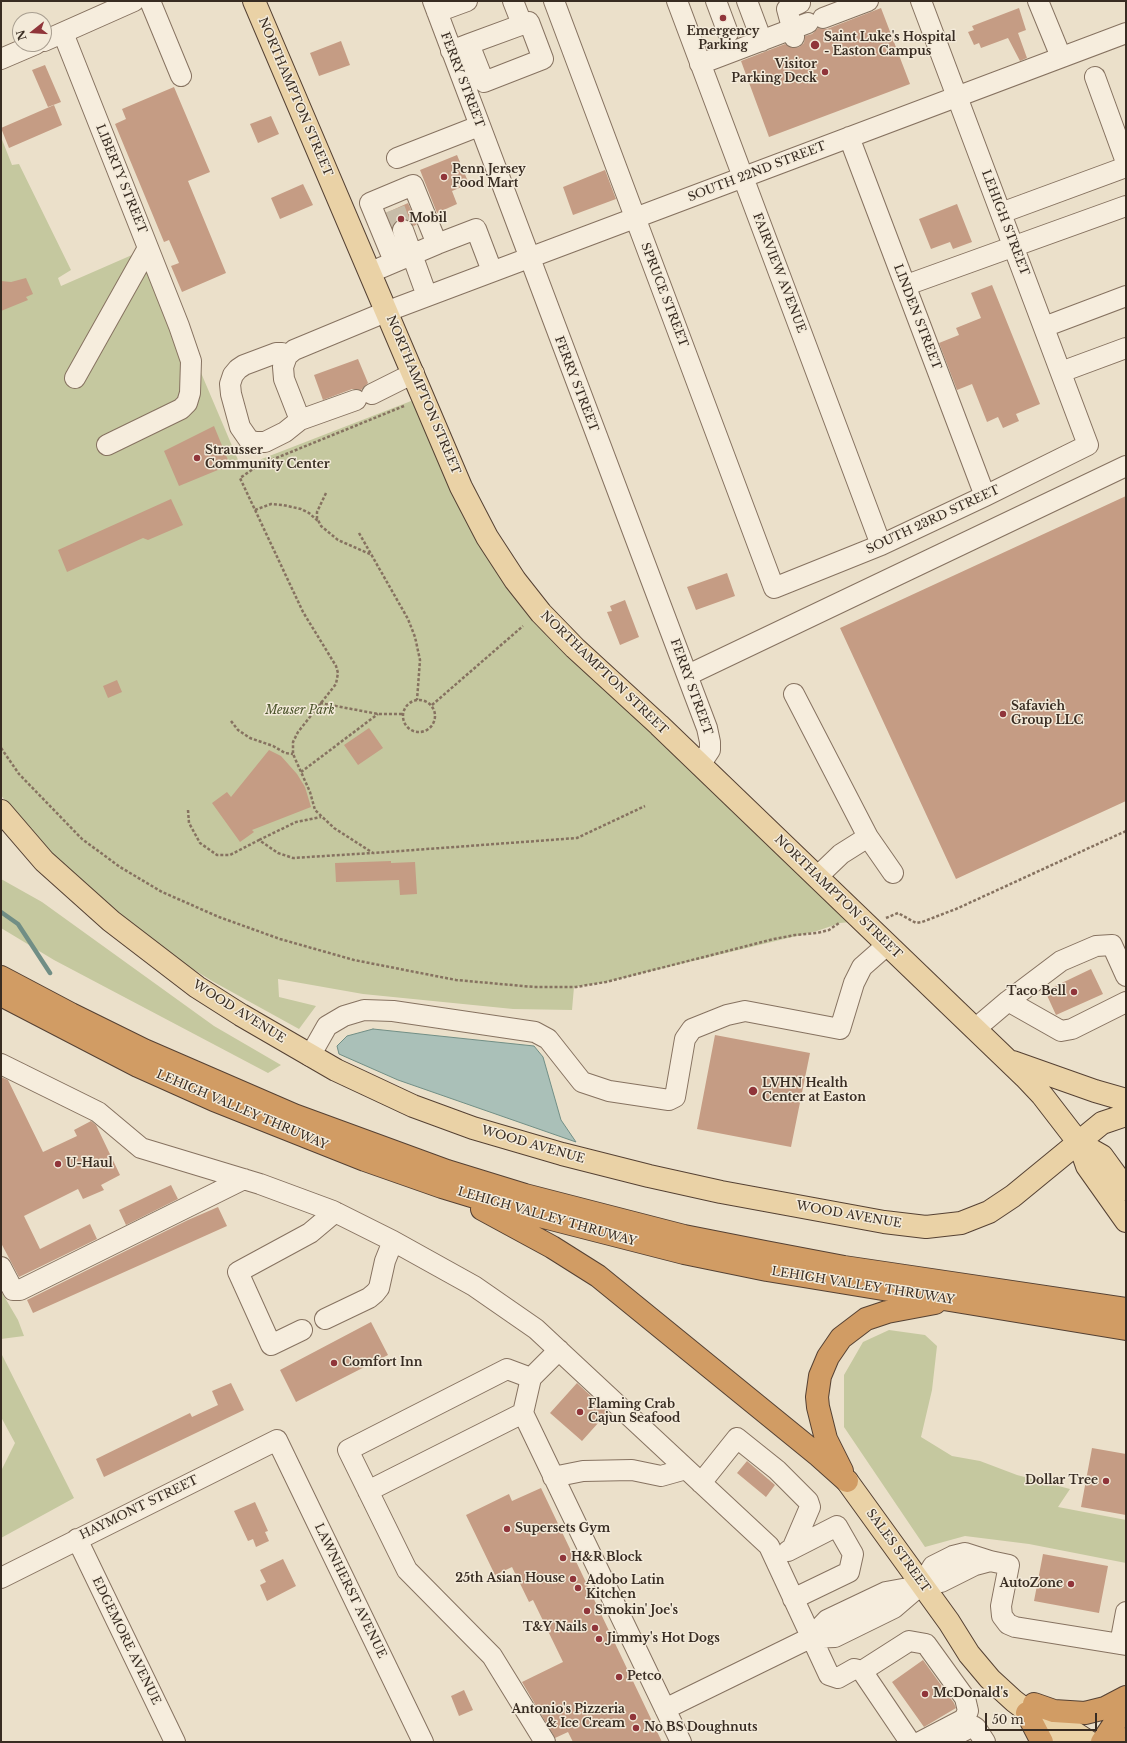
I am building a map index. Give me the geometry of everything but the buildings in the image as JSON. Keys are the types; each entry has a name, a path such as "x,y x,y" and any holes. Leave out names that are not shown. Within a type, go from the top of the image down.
{"highway":[{"name":"LEHIGH VALLEY THRUWAY","path":"1,977 144,1050 280,1109 391,1151 525,1195 677,1234 844,1267 1126,1309"},
{"name":"LEHIGH VALLEY THRUWAY","path":"1,996 138,1066 214,1100 336,1149 442,1187 539,1216 684,1253 839,1283 951,1299 1060,1320 1126,1329"},
{"path":"442,1187 552,1247 598,1276 782,1425 847,1481"},
{"path":"847,1481 826,1439 818,1407 818,1387 828,1357 841,1338 866,1320 887,1312 951,1299"},
{"path":"1042,1742 1030,1708 1085,1713 1105,1708 1126,1697"},
{"path":"1102,1742 1126,1706"}],"main road":[{"name":"NORTHAMPTON STREET","path":"254,1 388,310 473,511 496,552 515,580 561,634 975,1028 1042,1095 1079,1143 1087,1166 1126,1221"},
{"name":"WOOD AVENUE","path":"1,811 44,861 117,926 197,987 310,1056 413,1106 473,1128 562,1154 721,1192 907,1226 926,1227 961,1223 989,1212 1013,1196 1102,1123 1126,1115"},
{"path":"1008,1060 1095,1091 1126,1100"},
{"name":"NORTHAMPTON STREET","path":"1079,1143 1102,1156 1124,1183"},
{"name":"SALES STREET","path":"847,1481 922,1584 980,1668 1002,1691 1089,1742"},
{"name":"SALES STREET","path":"1030,1708 1068,1742"}],"street":[{"path":"52,37 134,1"},
{"path":"150,1 181,76"},
{"path":"435,7 468,1"},
{"path":"513,1 522,24"},
{"name":"SPRUCE STREET","path":"554,1 774,588"},
{"name":"FAIRVIEW AVENUE","path":"677,1 881,545"},
{"path":"716,1 728,33"},
{"path":"747,1 762,41"},
{"path":"700,64 868,1"},
{"name":"LEHIGH STREET","path":"921,1 1088,445"},
{"path":"1038,1 1061,57"},
{"path":"800,3 787,9 791,24 790,29 811,23"},
{"name":"FERRY STREET","path":"435,7 460,48 480,126 688,675 710,742 708,753 700,765"},
{"path":"543,59 529,22 460,48 484,82 572,48"},
{"name":"LIBERTY STREET","path":"62,33 180,326 191,361 190,393 187,403 181,409 107,446"},
{"name":"SOUTH 22ND STREET","path":"287,356 294,350 388,310 1126,33"},
{"path":"1,59 17,52"},
{"path":"1095,77 1126,162"},
{"path":"397,158 480,126"},
{"name":"LINDEN STREET","path":"849,137 985,496"},
{"path":"1001,213 1126,167"},
{"path":"346,214 370,203 392,202 413,185 437,244"},
{"path":"370,203 394,261"},
{"path":"915,282 1126,206"},
{"path":"371,272 394,261 476,229 492,271"},
{"path":"403,230 427,296"},
{"path":"75,378 148,248"},
{"path":"1044,327 1126,296"},
{"path":"1061,372 1126,348"},
{"path":"300,420 284,379 283,367 287,356 282,353 276,353 238,369 230,384 231,394 240,427 249,440 256,442 265,442 285,432 300,420 364,397 414,373"},
{"name":"SOUTH 23RD STREET","path":"774,588 881,545 1088,445"},
{"path":"688,675 1126,466"},
{"path":"794,694 868,837 893,873"},
{"path":"817,877 842,854 868,837"},
{"path":"310,1056 327,1026 344,1016 364,1010 393,1011 535,1032 548,1039 582,1082 609,1091 669,1100 675,1097 685,1039 692,1029 727,1015 745,1011 840,1029 854,983 862,967 887,945"},
{"path":"975,1028 1061,961 1096,946 1112,945 1126,976"},
{"path":"1008,1001 1061,1031 1072,1029 1126,1002"},
{"path":"1,1064 98,1112 141,1148 244,1179 335,1212 394,1241 474,1286 536,1329 769,1546 810,1638 829,1676 838,1678 854,1670 866,1668 918,1643"},
{"path":"1,1267 13,1290 20,1290 244,1179"},
{"path":"302,1330 271,1345 238,1272 310,1233 335,1212"},
{"path":"325,1319 370,1298 375,1293 379,1288 385,1261 394,1241"},
{"path":"559,1350 531,1378 523,1413 681,1742"},
{"path":"531,1378 507,1369 348,1450 407,1570 492,1656 545,1742"},
{"path":"368,1491 523,1413"},
{"path":"701,1483 737,1438 777,1470 808,1501 810,1507 792,1548"},
{"name":"HAYMONT STREET","path":"1,1578 277,1440"},
{"name":"LAWNHERST AVENUE","path":"277,1440 423,1742"},
{"path":"553,1477 583,1471 632,1470 661,1476 686,1469"},
{"path":"774,1558 837,1526 853,1554 848,1572 793,1599"},
{"name":"EDGEMORE AVENUE","path":"77,1539 176,1742"},
{"path":"665,1709 810,1638 836,1637 894,1608 922,1584 933,1566 959,1554 965,1554 1009,1565 1000,1606 1002,1616 1008,1624 1015,1628 1123,1644 1126,1612"},
{"path":"866,1668 912,1724 922,1731 932,1730 957,1712 959,1702 918,1643"},
{"path":"918,1643 965,1698 968,1711 964,1719 920,1742"},
{"path":"866,1668 910,1742"},
{"path":"943,1742 973,1726 985,1742"}],"path":[{"path":"373,853 321,817 315,810 310,792 293,754 293,742 298,732 336,684 338,673 336,666 303,612 240,478 259,465 404,406"},
{"path":"320,524 317,512 326,492"},
{"path":"255,510 271,504 301,509 309,514 328,533 338,540 371,554"},
{"path":"359,533 408,620 415,638 420,660 417,700"},
{"path":"432,705 523,626"},
{"path":"417,700 424,700 432,705 436,715 435,720 429,729 419,732 409,728 403,714 407,705 417,700"},
{"path":"320,703 378,714 403,714"},
{"path":"301,772 378,714"},
{"path":"231,721 238,730 250,738 273,746 285,753 293,754"},
{"path":"1,748 19,774 82,839 120,868 162,892 219,917 280,939 354,960 449,979 534,987 576,987 611,981 774,939 817,933 829,930 840,923"},
{"path":"259,840 278,853 293,858 577,838 645,806"},
{"path":"188,810 190,823 200,843 217,856 230,855 296,822 321,817"},
{"path":"888,918 898,913 916,923 956,909 1126,831"}],"green space":[{"name":"Meuser Park","path":"1,137 12,165 19,164 71,270 58,278 61,286 148,248 241,467 424,396 506,567 861,921 840,923 817,931 606,982 574,987 572,1010 513,1009 363,994 278,979 279,997 316,1006 299,1029 212,981 164,951 67,870 10,808 1,795"},
{"path":"1,879 42,902 214,1026 281,1065 268,1073 54,960 1,928"},
{"path":"1,1291 18,1320 24,1336 1,1339"},
{"path":"889,1330 925,1335 937,1346 932,1390 921,1437 952,1456 980,1461 1017,1475 1070,1489 1058,1507 1126,1520 1126,1563 1029,1544 965,1536 925,1547 844,1427 844,1375 863,1342"},
{"path":"1,1353 74,1498 1,1538 1,1471 15,1443 1,1417"}],"water":[{"path":"373,1029 534,1046 543,1057 561,1120 576,1142 398,1080 339,1054 337,1046 347,1036"}],"waterway":[{"path":"1,912 18,924 50,973"}],"tunnel":[{"path":"395,209 403,230"}],"place":[{"name":"Emergency Parking","path":"723,18"},
{"name":"Saint Luke's Hospital - Easton Campus","path":"815,45"},
{"name":"Visitor Parking Deck","path":"825,72"},
{"name":"Penn Jersey Food Mart","path":"444,177"},
{"name":"Mobil","path":"401,219"},
{"name":"Strausser Community Center","path":"197,458"},
{"name":"Safavieh Group LLC","path":"1003,714"},
{"name":"Taco Bell","path":"1074,992"},
{"name":"LVHN Health Center at Easton","path":"753,1091"},
{"name":"U-Haul","path":"58,1164"},
{"name":"Comfort Inn","path":"334,1363"},
{"name":"Flaming Crab Cajun Seafood","path":"580,1412"},
{"name":"Dollar Tree","path":"1106,1481"},
{"name":"Supersets Gym","path":"507,1529"},
{"name":"H&R Block","path":"563,1558"},
{"name":"25th Asian House","path":"573,1579"},
{"name":"AutoZone","path":"1071,1584"},
{"name":"Adobo Latin Kitchen","path":"578,1588"},
{"name":"Smokin' Joe's","path":"587,1611"},
{"name":"T&Y Nails","path":"595,1628"},
{"name":"Jimmy's Hot Dogs","path":"599,1639"},
{"name":"Petco","path":"619,1677"},
{"name":"McDonald's","path":"925,1694"},
{"name":"Antonio's Pizzeria & Ice Cream","path":"633,1717"},
{"name":"No BS Doughnuts","path":"636,1728"}]}
